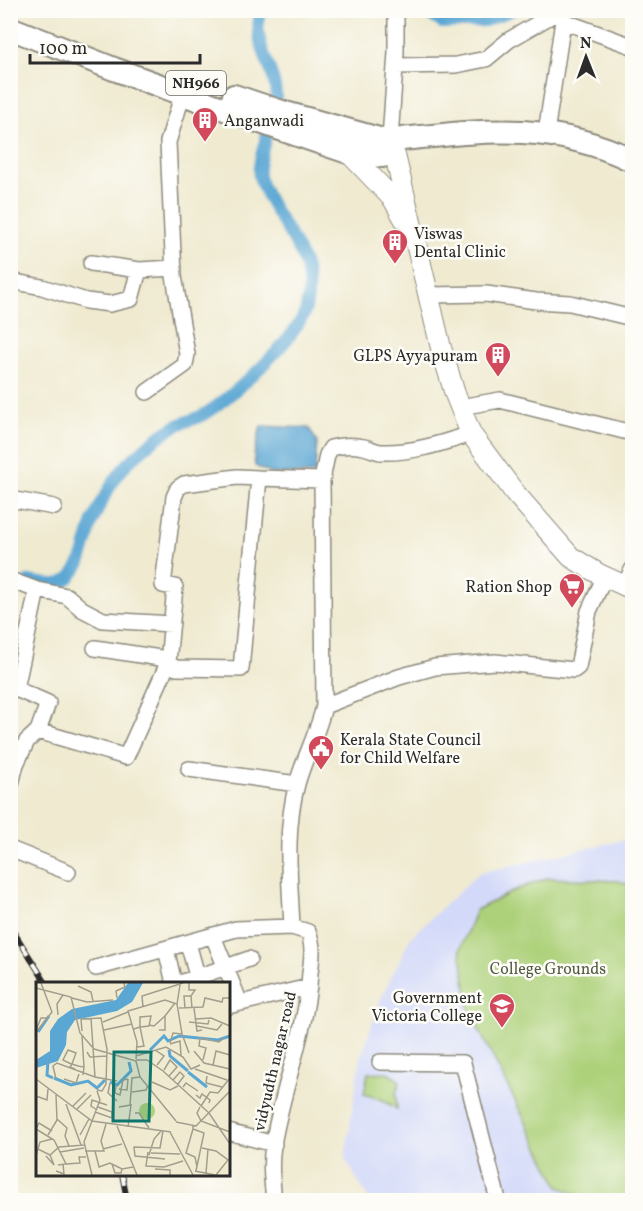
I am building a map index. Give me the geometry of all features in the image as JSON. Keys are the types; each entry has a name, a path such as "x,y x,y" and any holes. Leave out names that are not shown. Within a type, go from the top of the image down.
{"highway":[{"name":"NH966","path":"10,22 72,40 390,147 544,147 580,153 633,173"},
{"name":"NH966","path":"10,28 114,69 348,152 484,131 546,133 585,141 633,160"}],"main road":[{"path":"390,147 416,237 441,348 471,434 515,493 571,557 605,576 630,581"},
{"path":"348,152 393,199 416,237"}],"street":[{"path":"390,147 396,10"},
{"path":"395,66 456,65 486,60 509,40 560,15 633,46"},
{"path":"546,133 560,15"},
{"path":"147,392 185,365 187,354 174,268 168,142 183,93"},
{"path":"91,264 139,270 174,268"},
{"path":"10,281 42,287 86,301 110,304 131,299 139,270"},
{"path":"429,295 486,294 570,303 633,318"},
{"path":"460,407 500,400 633,433"},
{"path":"96,968 236,929 292,927 289,845 297,784 320,724 324,706 322,480 327,455 331,448 342,445 366,447 379,452 404,451 436,445 471,434"},
{"path":"38,731 126,756 168,663 175,587 163,585 174,496 178,488 184,484 199,481 237,477 322,480"},
{"path":"95,648 160,658 176,668 241,669 259,478"},
{"path":"10,499 54,507"},
{"path":"324,706 399,677 435,667 495,662 574,669 578,667 588,611 605,576"},
{"path":"10,580 37,590 67,596 82,609 103,620 171,624"},
{"path":"10,788 13,763 27,741 38,731 48,703 16,689 37,590"},
{"path":"189,769 297,784"},
{"path":"10,849 68,872"},
{"name":"vidyudth nagar road","path":"274,1200 271,1167 274,1144 282,1104 302,1032 309,987 312,942 308,932 292,927"},
{"path":"213,936 229,982"},
{"path":"188,943 198,980 249,959"},
{"path":"166,949 174,982"},
{"path":"230,986 234,1005 309,987"},
{"path":"380,1062 463,1063 498,1200"},
{"path":"230,1133 274,1144"}],"shaded area":[{"name":"Government Victoria College","path":"632,838 632,1200 369,1200 345,1159 360,1060 381,998 411,937 479,873"}],"green space":[{"name":"College Grounds","path":"548,878 619,881 632,886 632,1198 625,1200 589,1200 559,1187 470,1012 460,949 476,910 518,889"},
{"path":"386,1072 400,1081 396,1093 397,1109 383,1100 364,1094 368,1073"}],"water":[{"path":"261,426 309,428 317,442 315,474 272,474 255,466 254,455"}],"waterway":[{"path":"261,10 258,22 259,33 275,86 276,97"},
{"path":"422,10 442,23 485,21 513,10"},
{"path":"29,581 57,584 71,576 84,554 93,521 104,498 128,463 165,432 203,415 229,396 262,367 291,335 301,320 306,308 308,277 299,251 268,198 260,179 259,166 266,136"}],"railway":[{"path":"10,926 45,982"},
{"path":"122,1175 127,1200"}],"place":[{"name":"Anganwadi","path":"205,143"},
{"name":"Viswas Dental Clinic","path":"395,265"},
{"name":"GLPS Ayyapuram","path":"498,378"},
{"name":"Ration Shop","path":"572,609"},
{"name":"Kerala State Council for Child Welfare","path":"321,771"},
{"name":"Government Victoria College","path":"502,1029"}]}
